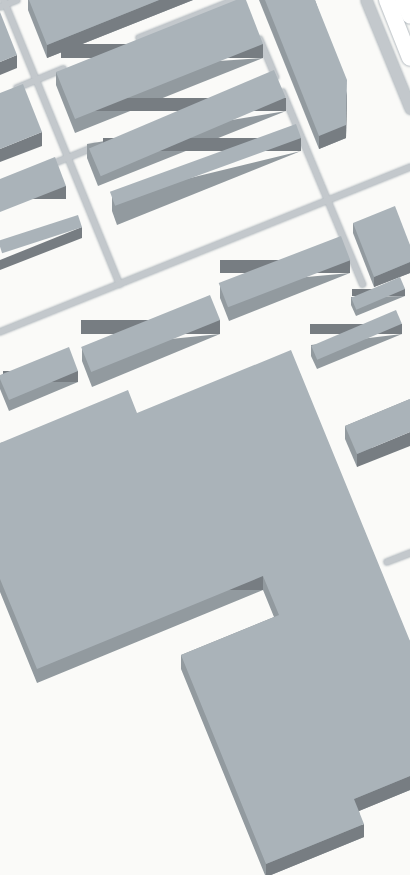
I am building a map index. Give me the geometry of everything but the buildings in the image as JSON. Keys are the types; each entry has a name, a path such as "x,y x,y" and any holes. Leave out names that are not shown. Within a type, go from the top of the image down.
{"main road":[{"path":"386,0 410,58"},
{"path":"403,0 410,16"}],"street":[{"path":"366,0 410,108"}],"lane":[{"path":"17,0 3,4 37,80 120,284"},
{"path":"132,41 235,0"},
{"path":"258,34 278,81"},
{"path":"7,92 73,65"},
{"path":"268,77 275,74"},
{"path":"281,88 363,284"},
{"path":"41,169 98,146"},
{"path":"0,332 410,167"},
{"path":"387,562 410,552"}]}
